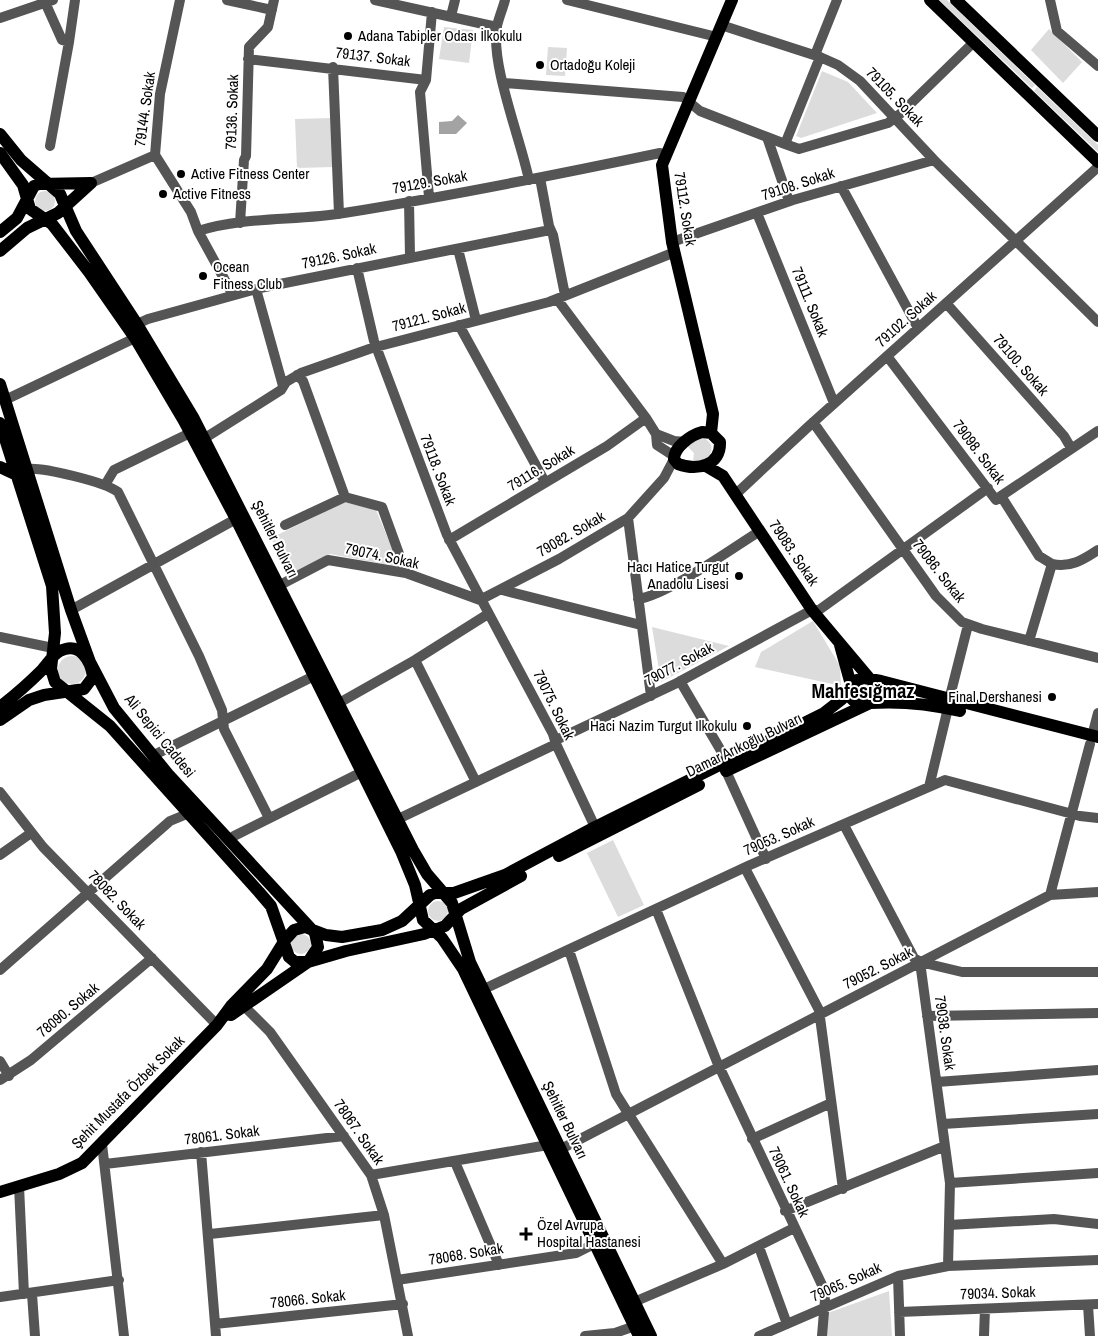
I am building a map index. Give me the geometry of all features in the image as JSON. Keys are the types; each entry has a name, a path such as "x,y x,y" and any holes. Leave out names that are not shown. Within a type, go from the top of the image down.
{"main road":[{"name":"79112. Sokak","path":"712,433 713,414 674,247 665,192 663,158 732,0"},
{"path":"930,0 1098,162"},
{"path":"956,0 1098,136"},
{"path":"0,134 21,160 60,194 65,206"},
{"path":"0,153 23,185 27,203 33,213 44,218"},
{"path":"0,232 17,218 27,203 30,191 34,186 91,183"},
{"path":"0,251 25,229 44,218 58,213 91,183"},
{"name":"Şehitler Bulvarı","path":"65,206 76,232 137,324 205,438 398,819 427,874 443,893"},
{"name":"Şehitler Bulvarı","path":"44,218 52,224 72,248 134,338 190,432 236,519 362,772 407,865 415,885 419,905"},
{"name":"Ali Sepici Caddesi","path":"0,384 52,586 55,615 52,654"},
{"name":"Ali Sepici Caddesi","path":"0,423 4,453 22,472 90,662 114,708 152,756 311,929"},
{"path":"712,433 720,442 719,454 723,476 706,466 678,461 676,451 695,434 712,433"},
{"path":"706,466 715,461 719,454"},
{"path":"0,467 22,472"},
{"name":"79083. Sokak","path":"723,476 812,610 868,679"},
{"path":"840,645 851,685 850,694 854,701 862,705 870,703 877,693 875,685 868,679 861,678 851,685"},
{"path":"0,707 52,654 70,648 79,650 90,662 93,677 84,690 44,695 29,700 0,720"},
{"path":"52,654 52,676 58,686 66,692"},
{"name":"Damar Arıkoğlu Bulvarı","path":"868,679 949,704 1095,741"},
{"name":"Damar Arıkoğlu Bulvarı","path":"456,916 461,909 500,887 824,713 842,699 851,685"},
{"name":"Ali Sepici Caddesi","path":"66,692 110,726 271,906 283,944"},
{"name":"Damar Arıkoğlu Bulvarı","path":"443,893 454,893 468,889 505,874 595,826 870,703 949,704"},
{"path":"217,1025 240,1003 294,930 305,927 326,935 342,937 382,930 402,921 430,895 443,893 452,903 456,916 445,926 346,950 308,962 240,1003"},
{"path":"419,905 423,920 433,930"},
{"name":"Şehitler Bulvarı","path":"456,916 467,954 651,1336"},
{"path":"308,962 318,947 317,937 311,929"},
{"name":"Şehitler Bulvarı","path":"433,930 442,938 463,969 637,1331"},
{"path":"283,944 289,957 295,962 308,962"},
{"name":"Şehit Mustafa Özbek Sokak","path":"0,1192 59,1174 82,1163 217,1025"}],"street":[{"path":"50,146 75,0"},
{"name":"79144. Sokak","path":"91,183 155,155 160,94 180,0"},
{"path":"227,0 273,5"},
{"path":"375,0 497,27"},
{"path":"451,16 455,0"},
{"path":"505,0 497,27 497,46 504,83 529,180"},
{"name":"79105. Sokak","path":"567,0 719,31 817,56 838,65 860,81 934,160 1098,322"},
{"path":"785,144 837,0"},
{"path":"1050,0 1057,31 1098,66"},
{"path":"0,18 47,1 62,40 69,42"},
{"name":"79136. Sokak","path":"240,223 244,160 246,156 249,47 268,26 273,5"},
{"name":"79137. Sokak","path":"248,59 426,80 432,12"},
{"path":"504,83 683,97 700,111 799,149 886,124 974,42"},
{"path":"333,68 339,214"},
{"path":"426,80 420,92 429,198"},
{"path":"766,137 790,201"},
{"name":"79129. Sokak","path":"198,232 240,223 339,214 540,178 660,153 663,158"},
{"path":"155,155 191,212 198,232 233,295"},
{"name":"79108. Sokak","path":"674,247 790,201 934,160"},
{"name":"79102. Sokak","path":"736,494 834,403 1098,167"},
{"path":"540,178 561,297 646,418 656,434 657,445 678,461"},
{"path":"841,186 918,328"},
{"path":"409,201 410,257"},
{"name":"79111. Sokak","path":"758,213 834,403"},
{"name":"79126. Sokak","path":"137,324 148,319 256,289 550,230"},
{"name":"79121. Sokak","path":"205,438 297,375 376,347 561,297 674,247"},
{"path":"458,249 476,320"},
{"name":"79118. Sokak","path":"357,268 376,347 449,540 480,600"},
{"path":"256,289 283,386"},
{"name":"79100. Sokak","path":"946,303 1064,436 1072,448"},
{"path":"460,325 545,482"},
{"path":"5,400 134,338"},
{"name":"79098. Sokak","path":"887,356 996,500 1001,496 1039,556 1052,564"},
{"path":"297,375 303,380 345,497"},
{"name":"79116. Sokak","path":"449,540 607,446 646,418"},
{"name":"79086. Sokak","path":"813,422 936,596 968,625 1098,658"},
{"path":"1001,496 1098,431"},
{"path":"105,485 114,470 190,432"},
{"path":"656,434 674,441 684,442"},
{"name":"79082. Sokak","path":"480,600 502,590 628,518 678,461"},
{"path":"22,472 42,468 105,485 118,492 199,656 222,710 224,729 269,818"},
{"name":"79077. Sokak","path":"398,819 652,696 812,610 819,610 988,488"},
{"path":"285,525 345,497 382,507 406,573"},
{"path":"628,518 652,696"},
{"path":"71,610 236,519"},
{"path":"638,599 646,598 686,577 760,531"},
{"path":"1029,641 1052,564 1064,567 1082,561 1098,550"},
{"name":"79074. Sokak","path":"280,585 328,560 406,573 480,600"},
{"path":"502,590 642,625"},
{"name":"79075. Sokak","path":"480,600 522,674 595,826"},
{"path":"339,702 415,660 488,614"},
{"path":"929,787 968,625"},
{"path":"0,637 52,654"},
{"path":"415,660 476,782"},
{"path":"152,756 314,676"},
{"path":"680,681 727,766 766,858"},
{"path":"1098,713 1095,741 1050,895 1098,892"},
{"path":"229,841 269,818 362,772"},
{"name":"79053. Sokak","path":"484,989 766,858 945,780 1073,814 1098,818"},
{"name":"78082. Sokak","path":"0,792 31,833 217,1025"},
{"path":"0,970 170,821 187,814"},
{"name":"79038. Sokak","path":"844,825 914,958 920,962 950,1183 948,1266"},
{"path":"0,855 31,833"},
{"path":"745,868 820,1014 842,1189"},
{"name":"79052. Sokak","path":"562,1149 720,1069 820,1014 1050,895"},
{"name":"79061. Sokak","path":"656,909 720,1069 785,1211 822,1285 825,1300 822,1336"},
{"path":"569,950 616,1094 723,1264"},
{"name":"78090. Sokak","path":"4,1078 31,1060 152,958"},
{"path":"920,962 962,972 1098,972"},
{"name":"78067. Sokak","path":"240,1003 270,1032 371,1175 384,1215 408,1336"},
{"path":"927,1016 1098,1013"},
{"path":"0,1062 4,1078"},
{"path":"937,1082 1098,1070"},
{"path":"752,1139 831,1103"},
{"path":"942,1124 1098,1114"},
{"name":"78061. Sokak","path":"105,1164 344,1136"},
{"path":"102,1144 124,1336"},
{"path":"371,1175 548,1145"},
{"path":"785,1211 946,1146"},
{"path":"201,1152 210,1234 216,1336"},
{"path":"455,1162 498,1265"},
{"path":"950,1183 1098,1173"},
{"path":"19,1186 28,1294 36,1336"},
{"path":"210,1234 384,1215"},
{"path":"949,1225 1054,1219 1098,1224"},
{"path":"634,1302 723,1264 794,1228"},
{"name":"78068. Sokak","path":"398,1280 576,1252 596,1244"},
{"path":"759,1247 787,1324"},
{"name":"79065. Sokak","path":"759,1336 898,1276 948,1266 1098,1260"},
{"path":"898,1276 900,1336"},
{"path":"0,1297 119,1280"},
{"name":"78066. Sokak","path":"216,1324 403,1304"},
{"path":"1090,1336 1093,1304"},
{"name":"79034. Sokak","path":"899,1312 1093,1304"},
{"path":"984,1336 985,1309"},
{"path":"585,1336 637,1331"}],"shaded area":[{"path":"939,0 947,0 1035,85 1032,88"},
{"path":"444,27 473,30 469,63 439,59"},
{"path":"1049,29 1082,62 1063,83 1031,50"},
{"path":"548,47 567,48 565,76 546,75"},
{"path":"822,71 848,82 877,113 801,138 796,136"},
{"path":"1037,87 1098,145 1098,152 1034,91"},
{"path":"458,115 467,123 456,134 439,134 439,122 452,121"},
{"path":"332,118 333,167 297,168 295,119"},
{"path":"45,191 52,194 55,201 52,208 45,211 38,208 35,201 38,194"},
{"path":"704,438 710,443 712,448 709,457 707,460 693,461 694,453 686,445 688,442"},
{"path":"345,502 376,510 400,567 330,554 290,574 271,538"},
{"path":"813,621 840,666 841,686 755,667 761,652"},
{"path":"652,627 729,646 661,682"},
{"path":"72,656 82,660 86,670 82,680 72,684 62,680 58,670 62,660"},
{"path":"613,840 644,905 618,917 587,853"},
{"path":"438,901 445,904 448,911 445,918 438,921 431,918 428,911 431,904"},
{"path":"301,934 308,937 311,944 308,951 301,954 294,951 291,944 294,937"},
{"path":"889,1291 892,1336 826,1336 825,1314"}],"place":[{"name":"Adana Tabipler Odası İlkokulu","path":"348,36"},
{"name":"Ortadoğu Koleji","path":"540,65"},
{"name":"Active Fitness Center","path":"181,174"},
{"name":"Active Fitness","path":"163,194"},
{"name":"Ocean Fitness Club","path":"203,276"},
{"name":"Hacı Hatice Turgut Anadolu Lisesi","path":"739,576"},
{"name":"Final Dershanesi","path":"1052,697"},
{"name":"Haci Nazim Turgut Ilkokulu","path":"747,726"},
{"name":"Özel Avrupa Hospital Hastanesi","path":"526,1234"}],"district":[{"name":"Mahfesığmaz","path":"863,691"}]}
